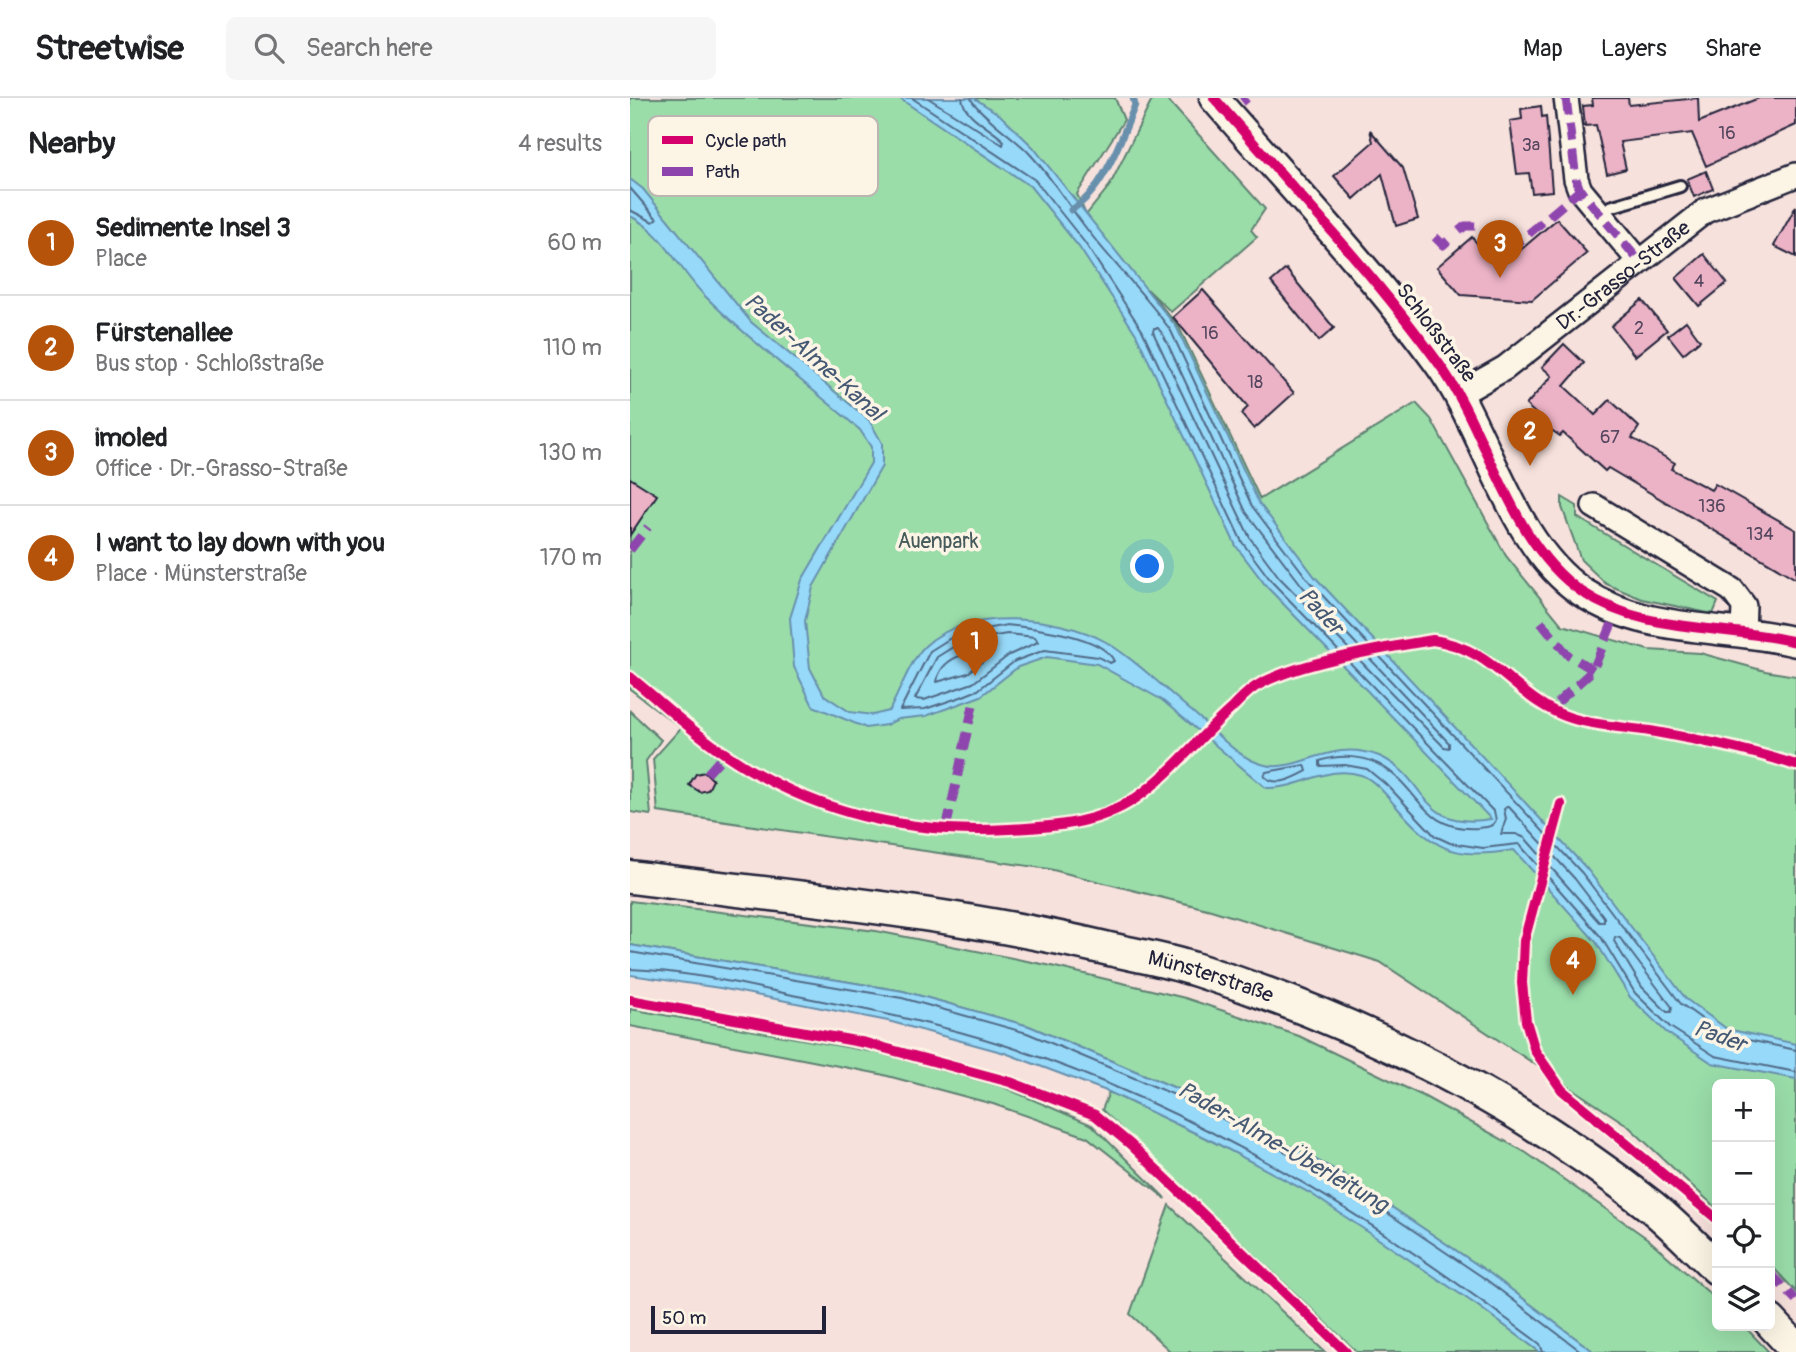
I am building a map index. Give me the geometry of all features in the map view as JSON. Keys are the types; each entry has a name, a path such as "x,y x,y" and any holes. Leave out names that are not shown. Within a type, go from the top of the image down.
{"main road":[{"name":"Münsterstraße","path":"630,877 892,908 1047,934 1195,969 1281,999 1365,1033 1468,1086 1566,1145 1653,1208 1712,1263"},
{"path":"1775,1326 1796,1349"}],"street":[{"name":"Schloßstraße","path":"1214,98 1378,287 1438,363 1459,394 1532,539 1563,577 1603,603 1659,624 1796,642"},
{"path":"1566,98 1576,178 1601,217 1639,261"},
{"name":"Dr.-Grasso-Straße","path":"1459,394 1497,374 1705,211 1795,178"},
{"path":"1594,506 1732,590 1744,606 1743,633"}],"lane":[{"path":"1601,217 1610,207 1680,186"}],"green space":[{"name":"Auenpark","path":"630,98 1115,98 1124,120 1077,194 1086,215 1110,185 1153,98 1166,98 1265,209 1251,230 1257,237 1171,312 1147,289 1179,327 1260,499 1416,403 1431,419 1506,556 1562,625 1648,650 1700,653 1765,671 1796,676 1796,1292 1775,1269 1775,1079 1712,1079 1712,1204 1627,1125 1380,962 1211,910 1049,869 658,812 653,759 681,728 630,689"},
{"path":"1562,497 1577,506 1577,517 1718,602 1713,614 1642,599 1606,584 1581,560 1562,507"},
{"path":"630,711 661,740 646,761 651,815 630,812"},
{"path":"630,901 876,931 1047,965 1185,998 1299,1036 1425,1097 1525,1152 1648,1239 1712,1296 1712,1331 1749,1331 1769,1352 1594,1352 1488,1272 1341,1173 1192,1095 1029,1026 903,991 630,945"},
{"path":"630,1009 874,1052 1003,1087 1092,1125 1166,1199 1087,1137 993,1104 880,1074 630,1026"},
{"path":"1109,1092 1260,1165 1339,1210 1427,1268 1540,1352 1357,1352 1102,1110"},
{"path":"1169,1205 1325,1352 1171,1352 1130,1314"}],"water":[{"name":"Pader","path":"899,98 974,98 1000,115 1033,147 1177,328 1259,503 1315,577 1587,869 1686,999 1727,1029 1796,1044 1796,1079 1712,1063 1666,1032 1630,997 1596,942 1514,850 1475,853 1446,848 1420,832 1378,787 1361,775 1336,773 1278,788 1266,788 1162,700 1097,664 1047,657 1018,667 981,696 926,716 898,719 886,725 866,728 813,706 794,667 790,618 802,580 871,463 871,447 860,430 724,315 696,287 653,232 630,216 630,179 643,189 751,322 869,420 882,443 882,466 813,587 805,621 810,668 824,695 850,712 873,715 889,711 920,652 943,633 988,620 1039,621 1087,633 1106,642 1148,674 1224,741 1254,761 1278,766 1331,753 1362,751 1379,756 1395,766 1436,810 1449,817 1467,821 1491,819 1267,587 1236,546 1136,334 1079,247 1030,186"},
{"name":"Pader-Alme-Überleitung","path":"630,945 903,991 1029,1026 1192,1095 1341,1173 1488,1272 1594,1352 1540,1352 1478,1306 1310,1193 1214,1142 1109,1092 1005,1053 888,1021 720,988 630,975"}],"building":[{"path":"1592,98 1628,98 1629,105 1698,98 1699,122 1759,98 1796,98 1796,125 1706,166 1692,133 1620,142 1626,169 1607,174 1596,125 1585,126 1583,106 1593,105"},
{"path":"1541,106 1542,117 1546,116 1552,191 1532,193 1529,173 1517,174 1510,121 1522,119 1521,109"},
{"path":"1370,130 1403,168 1418,219 1396,226 1382,174 1354,199 1334,176 1373,142"},
{"path":"1706,171 1713,189 1694,197 1687,179"},
{"path":"1796,206 1796,257 1774,246"},
{"path":"1557,219 1587,253 1532,300 1461,295 1437,267 1472,237 1483,251 1517,253"},
{"path":"1704,254 1727,283 1699,306 1676,278"},
{"path":"1286,269 1334,328 1319,341 1271,282"},
{"path":"1203,290 1294,393 1254,429 1241,414 1248,407 1173,317"},
{"path":"1642,300 1667,330 1635,356 1611,326"},
{"path":"1686,321 1700,340 1683,354 1668,335"},
{"path":"1564,344 1584,363 1564,386 1595,415 1610,400 1639,427 1632,438 1675,463 1671,469 1711,490 1715,484 1796,530 1796,579 1608,468 1605,471 1563,433 1560,436 1537,420 1537,415 1526,405 1552,376 1542,367"},
{"path":"630,478 657,495 630,535"},
{"path":"705,772 713,780 708,790 700,792 689,785 696,774"}],"waterway":[{"path":"1071,210 1093,190 1110,163 1135,105 1133,98"}],"marked path":[{"path":"1242,102 1247,98"},
{"path":"1566,98 1576,179 1580,190 1639,261"},
{"path":"1459,231 1465,226 1480,226 1492,240 1519,242 1580,190"},
{"path":"1435,237 1443,245 1451,238"},
{"path":"630,550 648,527"},
{"path":"1557,703 1593,670 1618,609"},
{"path":"1541,622 1567,654 1593,670"},
{"path":"946,829 974,701"},
{"path":"707,774 725,754"},
{"path":"1775,1278 1796,1300"}],"cycle path":[{"path":"1214,98 1356,260 1437,361 1471,419 1517,516 1557,571 1582,592 1607,606 1633,615 1659,622 1796,642"},
{"path":"630,677 724,753 790,791 860,815 934,828 971,830 1042,827 1106,814 1149,788 1256,686 1277,676 1320,663 1433,640 1456,645 1474,654 1491,664 1535,700 1571,718 1705,741 1796,765"},
{"path":"1561,804 1524,941 1522,983 1526,1021 1535,1051 1562,1090 1712,1215"},
{"path":"630,1000 866,1043 1010,1082 1095,1115 1130,1144 1346,1352"}],"place":[{"name":"imoled","path":"1500,278"},
{"name":"Fürstenallee","path":"1530,466"},
{"name":"Sedimente Insel 3","path":"975,676"},
{"name":"I want to lay down with you","path":"1573,995"}],"water label":[{"name":"Pader-Alme-Kanal","path":"814,357"}]}
